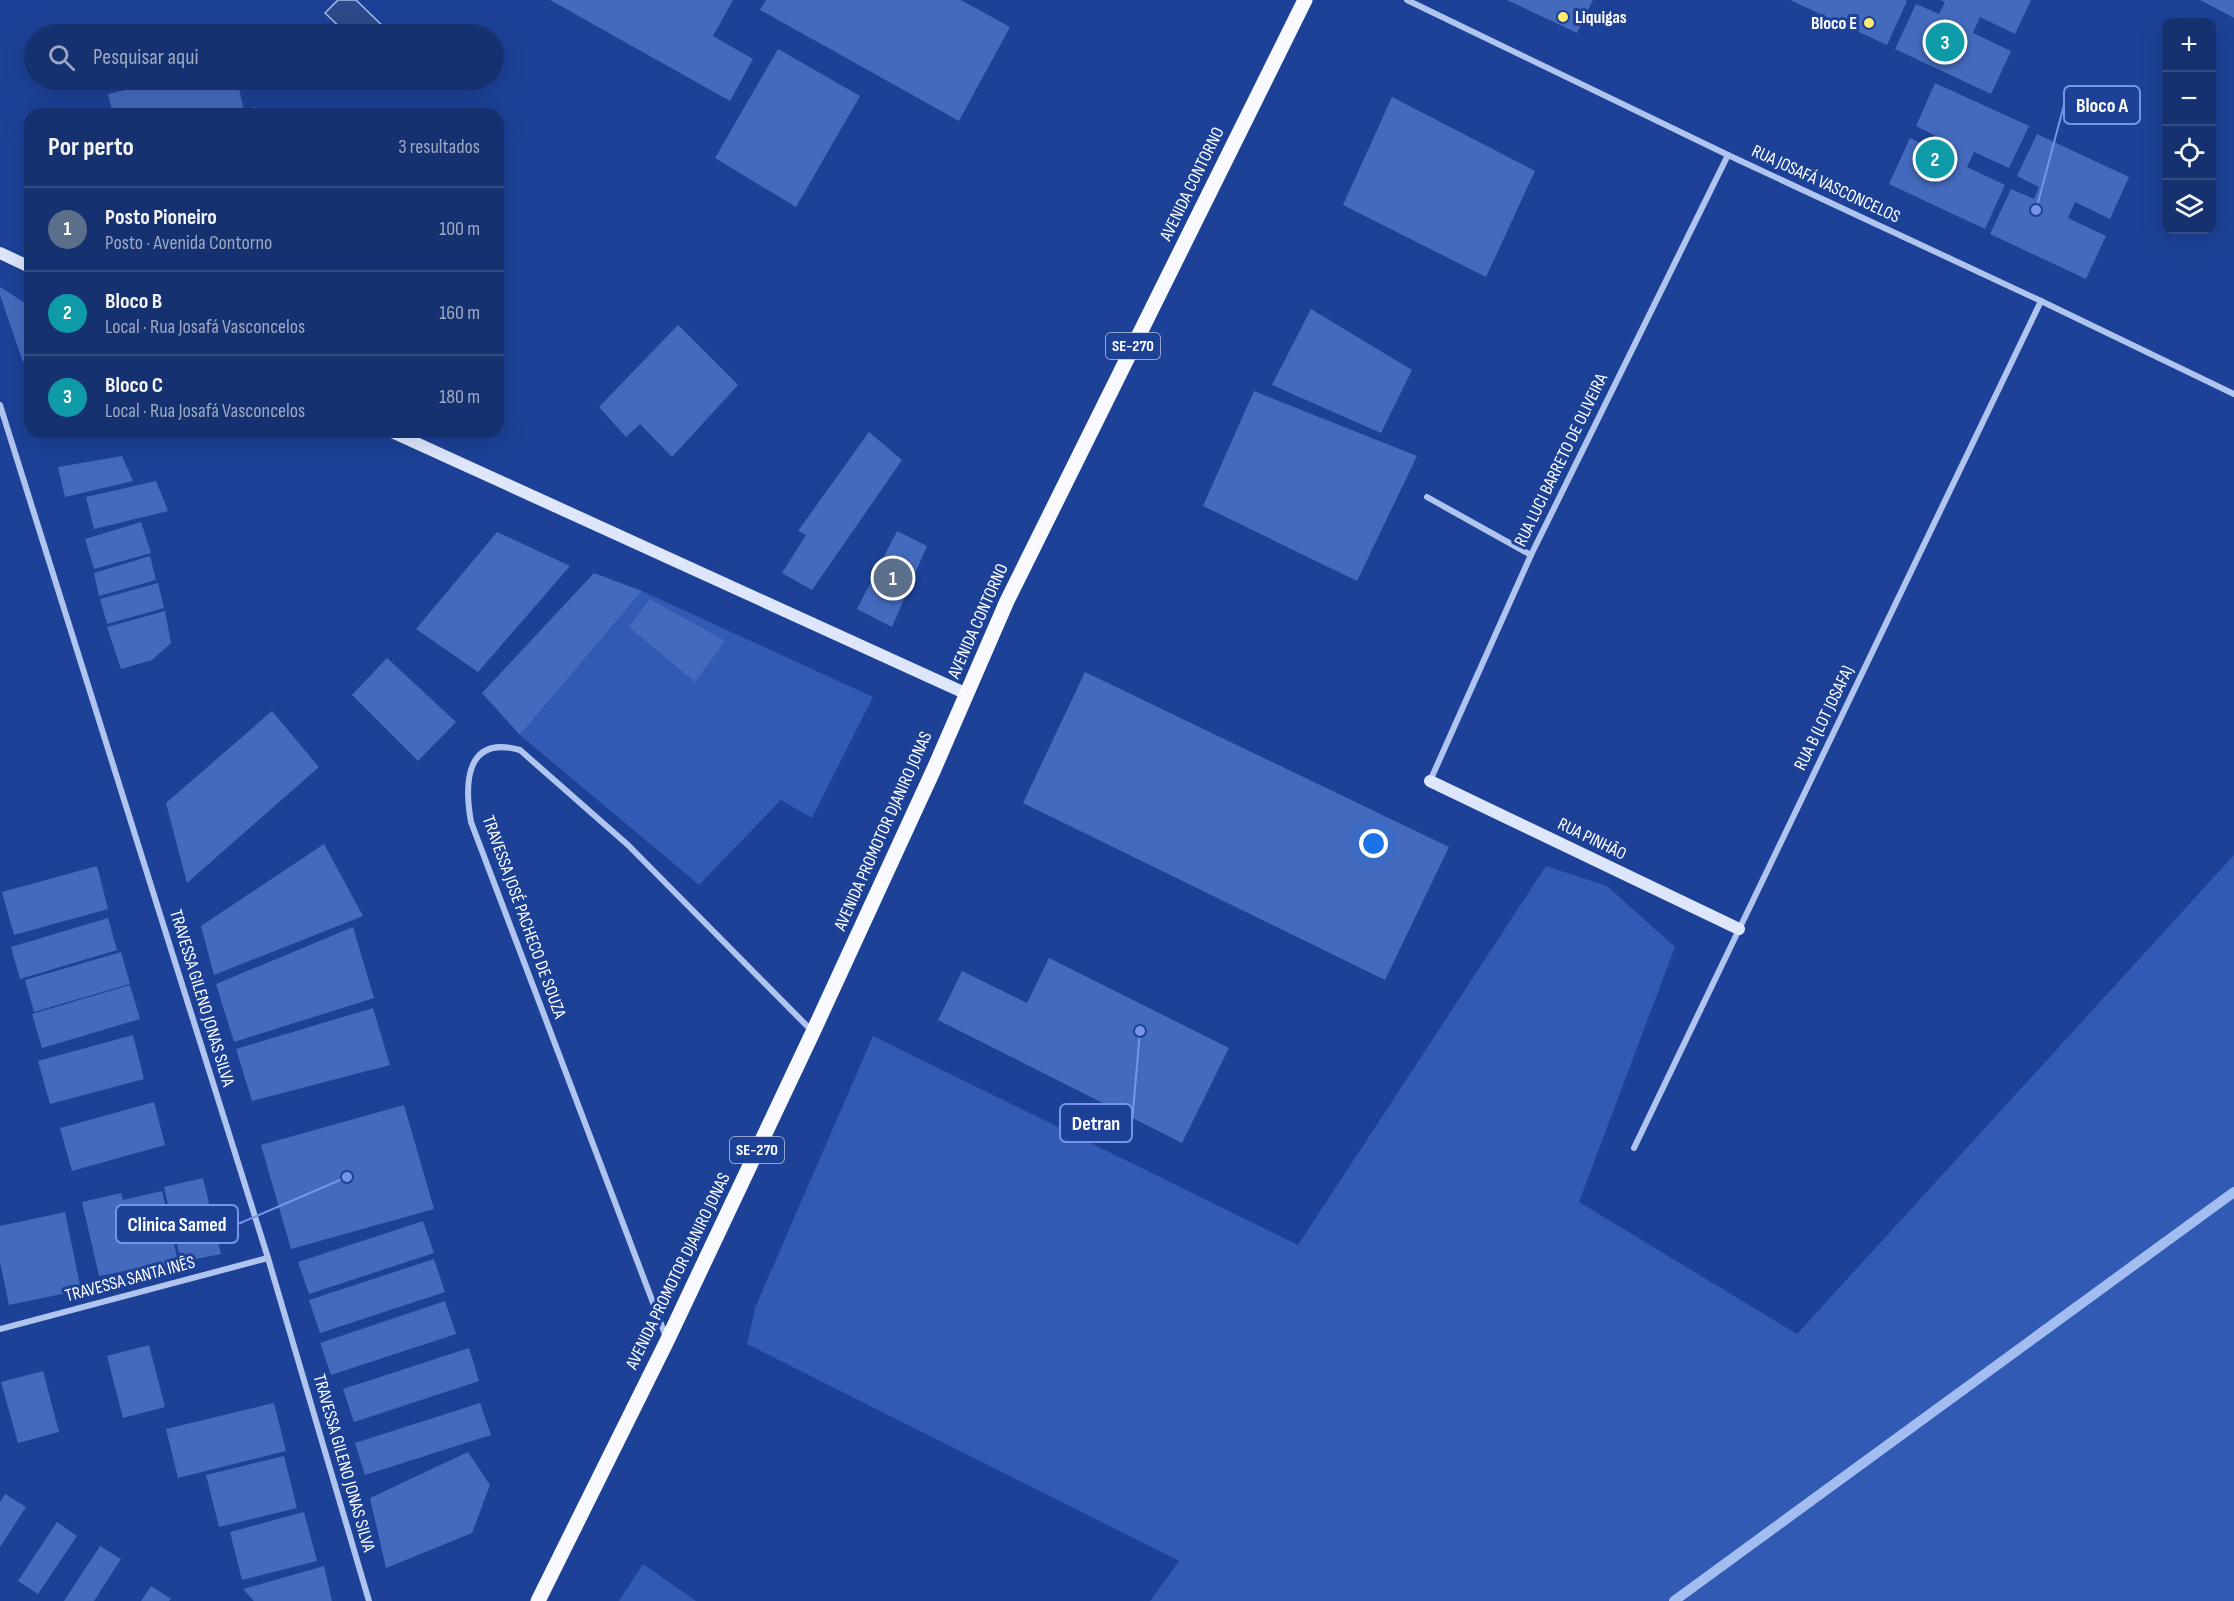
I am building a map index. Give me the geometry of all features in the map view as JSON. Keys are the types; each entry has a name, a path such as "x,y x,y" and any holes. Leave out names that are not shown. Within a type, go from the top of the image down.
{"main road":[{"name":"AVENIDA CONTORNO","path":"405,438 967,694 1007,601 1305,0"},
{"path":"0,253 24,264"},
{"name":"AVENIDA PROMOTOR DJANIRO JONAS","path":"538,1601 667,1341 813,1032 967,694"},
{"name":"RUA PINHÃO","path":"1430,781 1739,929"}],"street":[{"name":"RUA JOSAFÁ VASCONCELOS","path":"1407,0 1728,155 2234,394"},
{"name":"RUA LUCI BARRETO DE OLIVEIRA","path":"1430,781 1531,555 1728,155"},
{"name":"RUA B (LOT JOSAFA)","path":"1634,1148 2041,301"},
{"name":"TRAVESSA GILENO JONAS SILVA","path":"0,405 268,1258 369,1601"},
{"path":"1427,497 1531,555"},
{"name":"TRAVESSA JOSÉ PACHECO DE SOUZA","path":"667,1341 471,822 467,799 469,774 480,754 490,747 506,746 520,750 628,845 813,1032"},
{"name":"TRAVESSA SANTA INÊS","path":"0,1329 268,1258"}],"shaded area":[{"path":"338,0 356,0 381,24 337,24 325,13"},
{"path":"642,591 873,697 812,818 781,800 699,885 520,735"},
{"path":"2234,855 2234,1601 1150,1601 1179,1561 747,1344 755,1308 873,1036 1298,1245 1546,866 1607,886 1675,947 1579,1202 1797,1334"},
{"path":"643,1564 696,1601 619,1601"}],"building":[{"path":"550,0 733,0 713,36 753,59 730,101"},
{"path":"766,0 961,0 1010,27 959,121 760,10"},
{"name":"Liquigas","path":"1507,0 1593,0 1577,33"},
{"name":"Bloco E","path":"1790,0 1904,0 1907,1 1887,45"},
{"path":"1940,0 2031,0 2015,34 1980,17 1973,33 2011,51 1991,94 1895,49 1916,4 1939,14 1945,2"},
{"path":"2200,0 2234,0 2234,18"},
{"path":"778,49 860,96 796,207 715,158"},
{"path":"1935,83 2029,126 2009,168 1974,152 1967,167 2005,185 1985,229 1889,184 1910,138 1933,149 1938,137 1916,126"},
{"path":"125,90 239,90 244,108 112,108 108,94"},
{"path":"1392,97 1535,171 1486,277 1343,205"},
{"path":"2037,134 2129,177 2110,219 2075,202 2068,218 2106,236 2086,279 1990,234 2011,189 2034,199 2039,187 2017,176"},
{"path":"0,287 24,302 23,362 0,295"},
{"path":"1311,309 1412,370 1381,433 1272,385"},
{"path":"678,325 738,385 672,457 640,424 626,437 599,407"},
{"path":"1254,391 1417,456 1357,581 1203,506"},
{"path":"869,432 902,460 812,590 782,573 806,535 798,531"},
{"path":"122,456 133,481 65,497 58,467"},
{"path":"156,481 168,511 94,529 86,497"},
{"path":"141,522 151,553 94,569 85,539"},
{"path":"897,531 927,546 892,627 857,609"},
{"path":"497,532 570,566 478,672 416,629"},
{"path":"150,556 156,580 99,596 94,573"},
{"path":"594,573 642,591 520,735 482,693"},
{"path":"158,583 164,608 107,624 100,599"},
{"path":"650,599 725,641 695,682 629,627"},
{"path":"165,611 171,643 152,660 121,669 107,627"},
{"path":"387,658 456,722 418,761 352,695"},
{"path":"1085,672 1449,847 1385,980 1023,803"},
{"path":"272,711 319,767 187,883 166,803"},
{"path":"324,844 363,916 214,975 201,926"},
{"path":"97,866 108,909 14,935 2,892"},
{"path":"108,918 117,950 20,979 11,947"},
{"path":"353,927 374,998 234,1042 216,984"},
{"path":"121,952 130,984 34,1012 25,980"},
{"path":"1049,958 1229,1048 1182,1143 938,1020 962,971 1027,1003"},
{"path":"130,985 140,1019 42,1048 32,1014"},
{"path":"373,1008 390,1065 252,1101 236,1049"},
{"path":"133,1035 144,1079 50,1104 38,1061"},
{"path":"154,1102 165,1145 72,1171 60,1128"},
{"path":"404,1105 434,1209 291,1249 261,1145"},
{"path":"203,1178 221,1254 181,1262 164,1187"},
{"path":"162,1191 179,1266 140,1275 139,1268 99,1276 82,1202 121,1193 123,1200"},
{"path":"65,1212 81,1290 9,1305 0,1262 0,1226"},
{"path":"423,1221 434,1253 309,1294 298,1262"},
{"path":"434,1259 445,1292 320,1333 309,1300"},
{"path":"445,1301 456,1334 331,1375 320,1343"},
{"path":"149,1345 165,1407 123,1418 107,1356"},
{"path":"469,1348 479,1381 354,1422 343,1389"},
{"path":"43,1371 59,1432 18,1443 1,1382"},
{"path":"274,1403 286,1451 178,1478 166,1429"},
{"path":"480,1403 491,1435 365,1475 355,1443"},
{"path":"468,1452 490,1485 472,1533 386,1568 370,1498"},
{"path":"284,1456 297,1508 219,1527 206,1475"},
{"path":"5,1494 26,1507 0,1547 0,1502"},
{"path":"304,1512 317,1561 242,1580 230,1532"},
{"path":"57,1522 77,1536 38,1594 18,1581"},
{"path":"100,1546 121,1559 94,1601 64,1601"},
{"path":"324,1566 332,1601 254,1601 243,1589"},
{"path":"151,1586 171,1599 169,1601 141,1601"}],"waterway":[{"path":"1674,1601 2234,1192"}],"place":[{"name":"Liquigas","path":"1563,17"},
{"name":"Bloco E","path":"1869,23"},
{"name":"Bloco C","path":"1945,42"},
{"name":"Bloco B","path":"1935,159"},
{"name":"Bloco A","path":"2036,210"},
{"name":"Posto Pioneiro","path":"893,578"},
{"name":"Detran","path":"1140,1031"},
{"name":"Clinica Samed","path":"347,1177"}]}
